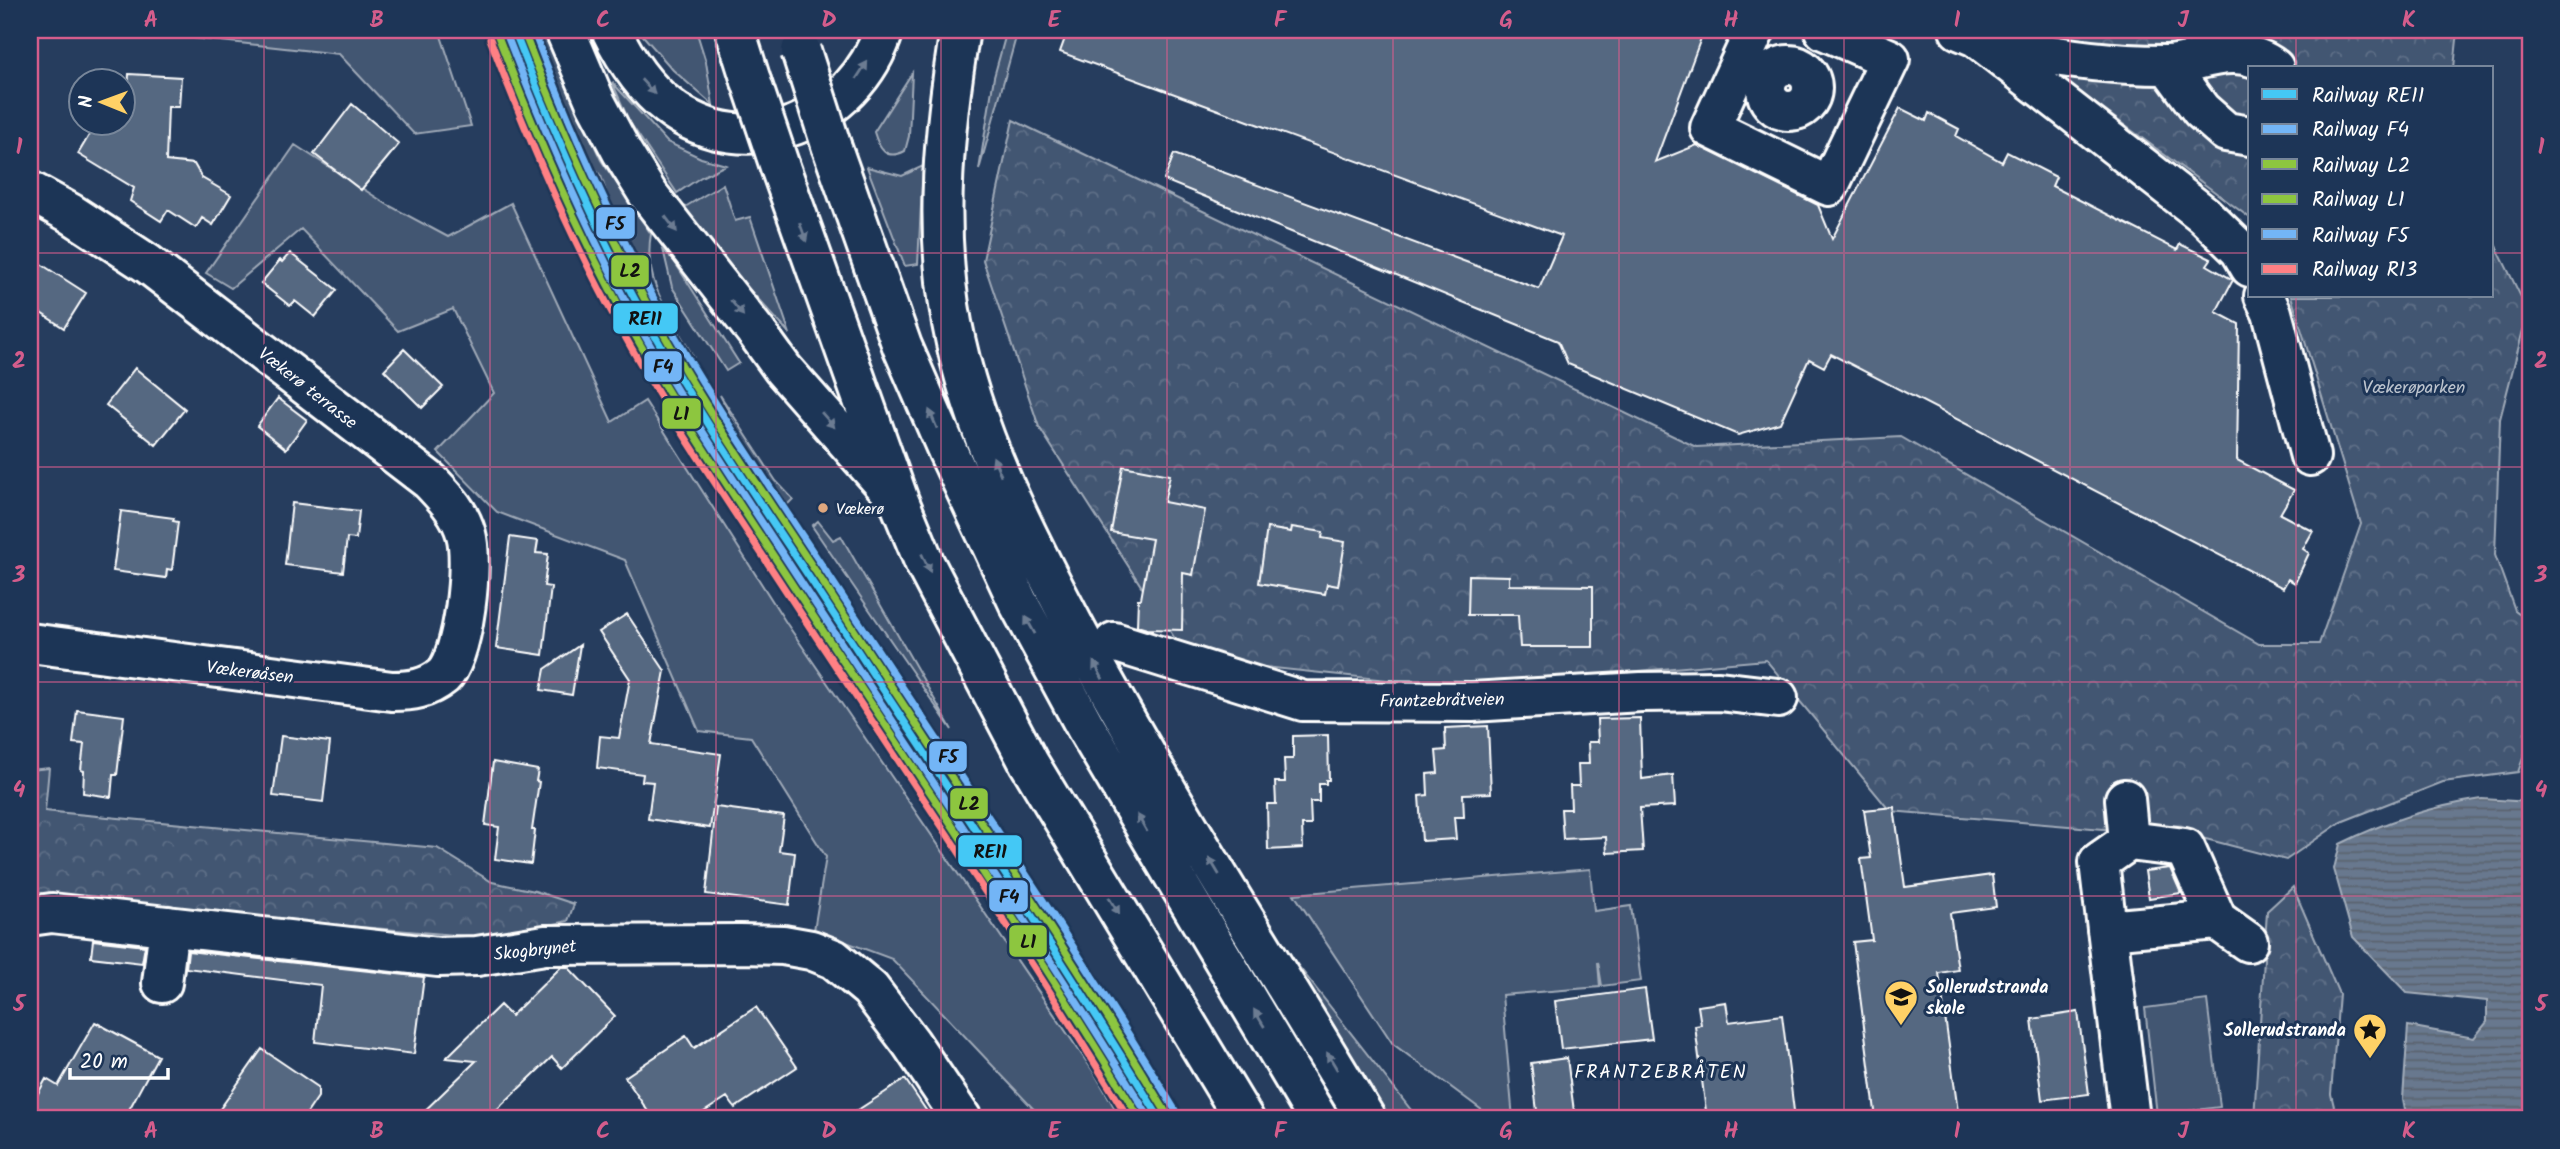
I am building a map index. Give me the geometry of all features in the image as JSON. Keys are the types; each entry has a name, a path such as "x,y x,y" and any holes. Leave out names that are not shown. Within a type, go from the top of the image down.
{"main road":[{"path":"565,30 596,103 648,194 758,333 783,369 899,501"},
{"path":"611,30 624,57 645,86 669,107 718,132 738,135 787,128 811,118 834,103 853,85 884,30"},
{"path":"735,30 780,167 899,501 925,564 1029,763 1244,1119"},
{"path":"960,30 944,150 943,246 952,321 964,378 979,423 1050,580 1117,706 1366,1119"},
{"path":"1755,30 1710,128 1829,186 1890,60 1824,30"},
{"path":"1968,33 2013,47 2094,61 2168,65 2235,54 2265,61 2271,66"},
{"path":"1968,33 2203,214 2240,250 2248,264"},
{"path":"797,40 902,346 1018,602 1113,773 1318,1119"},
{"path":"2168,65 2201,110 2226,132 2248,136"},
{"name":"Vækerø terrasse","path":"30,191 70,213 148,264 430,481 459,516 470,554 470,580 456,655"},
{"path":"2265,298 2272,313 2310,456"},
{"name":"Frantzebråtveien","path":"1114,642 1303,701 1472,702 1641,692 1719,691 1778,698"},
{"name":"Vækerøåsen","path":"30,643 393,691 415,691 431,685 445,673 456,655"},
{"path":"2125,799 2129,841"},
{"path":"2130,1119 2099,862 2129,841 2185,848 2217,920 2248,942"},
{"name":"Skogbrynet","path":"30,916 52,913 438,957 477,956 545,945 740,944 783,945 811,950 834,959 870,989 911,1043 962,1119"},
{"path":"2107,930 2217,920"},
{"path":"162,983 169,926"}],"green space":[{"path":"166,30 439,30 471,126 414,134 339,54 166,35"},
{"path":"533,30 542,30 601,160 651,234 649,251 655,284 668,314 694,358 671,330 641,280 617,225 601,176 584,155"},
{"path":"638,30 696,30 706,62 713,105 673,70"},
{"path":"1007,30 1018,30 979,170 994,77"},
{"path":"1996,30 2458,30 2454,66 2248,66 2248,217"},
{"path":"912,73 909,136 905,151 888,154 878,144 874,132"},
{"path":"612,82 667,142 701,158 726,165 677,193 629,121"},
{"name":"Vækerøparken","path":"1013,120 1696,447 1901,437 2259,644 2319,644 2361,524 2292,298 2494,298 2494,242 2528,311 2500,419 2495,555 2515,610 2530,621 2530,739 2518,772 2443,782 2341,822 2286,860 2198,837 1890,811 1766,660 1453,687 1188,659 1039,427 983,260"},
{"path":"295,145 388,205 448,237 511,203 612,422 645,401 787,624 1095,1074 1121,1119 1043,1119 892,959 814,930 826,857 751,737 699,731 625,560 497,512 438,452 494,393 453,309 398,331 301,229 231,288 206,273"},
{"path":"923,166 918,264 905,266 867,167 902,176"},
{"path":"723,184 735,221 750,217 790,334 709,245 685,207"},
{"path":"663,249 674,261 739,363 726,371 672,287"},
{"path":"720,395 776,481 793,499 785,507 768,489"},
{"path":"818,521 833,540 841,536 952,730 812,526"},
{"path":"49,768 45,811 437,848 492,882 535,891 574,904 568,921 490,938 30,899 30,770"},
{"path":"1590,869 1594,911 1631,906 1641,981 1602,986 1598,962 1600,987 1502,995 1513,1119 1494,1119 1393,1044 1294,894"},
{"path":"2293,887 2339,994 2331,1094 2337,1119 2254,1119 2267,911"},
{"path":"1282,945 1418,1119 1390,1119 1387,1116"},
{"path":"2207,1000 2220,1107 2157,1115 2145,1008"}],"shaded area":[{"path":"2482,799 2530,802 2530,1119 2407,1119 2403,1099 2408,1026 2474,1038 2487,1022 2487,1001 2407,993 2353,937 2334,869 2340,844 2391,822"}],"building":[{"path":"1068,30 1704,30 1655,162 1697,145 1818,205 1832,239 1900,108 1926,121 1929,113 1959,129 1956,136 2002,162 2007,152 2056,177 2052,186 2177,250 2180,244 2211,259 2207,265 2233,280 2216,312 2239,324 2237,460 2294,490 2280,514 2313,531 2303,549 2309,553 2295,583 2288,579 2283,588 1831,354 1824,367 1809,359 1780,423 1738,435 1568,364 1558,341 1164,180 1174,154 1539,289 1562,236 1060,52"},
{"path":"136,74 181,77 179,107 168,107 166,161 194,164 202,178 231,195 213,225 202,218 196,228 168,210 161,221 130,201 134,188 78,154 89,136 136,136"},
{"path":"352,104 399,144 361,190 314,154"},
{"path":"290,253 337,290 315,317 295,301 290,306 261,283 280,260 282,262"},
{"path":"30,257 86,293 64,328 30,306"},
{"path":"404,349 443,387 422,408 384,370"},
{"path":"135,368 185,409 156,445 106,405"},
{"path":"278,398 307,420 286,449 257,426"},
{"path":"1123,466 1170,475 1164,502 1205,510 1193,575 1183,573 1182,630 1147,629 1137,626 1138,599 1141,599 1152,539 1111,532"},
{"path":"292,503 359,511 356,539 347,538 343,572 285,565"},
{"path":"121,511 174,518 173,521 178,522 172,570 167,569 166,578 113,571"},
{"path":"1292,527 1323,532 1322,538 1345,542 1338,586 1327,584 1325,594 1259,583 1267,528 1291,532"},
{"path":"510,537 538,541 536,553 548,554 544,586 551,587 543,655 496,648"},
{"path":"1469,575 1509,576 1509,585 1593,586 1593,647 1520,647 1518,615 1468,615"},
{"path":"627,614 665,671 651,744 721,754 710,828 648,819 653,782 642,781 643,774 597,768 600,736 619,738 630,679 599,632"},
{"path":"580,645 572,695 541,690 545,669"},
{"path":"77,710 124,716 117,775 113,775 111,797 83,793 84,771 81,770 84,744 73,743"},
{"path":"1640,718 1642,779 1673,775 1675,806 1640,808 1643,851 1607,853 1606,837 1563,839 1561,809 1571,809 1570,786 1579,786 1578,764 1589,764 1588,742 1598,742 1597,719"},
{"path":"1488,726 1491,793 1463,794 1464,817 1454,817 1456,839 1422,841 1419,796 1428,795 1427,774 1438,773 1436,751 1446,750 1445,728"},
{"path":"1328,735 1329,780 1326,780 1326,784 1319,784 1319,802 1310,802 1311,825 1302,825 1303,848 1268,850 1267,804 1276,804 1275,782 1285,782 1284,759 1293,759 1293,736"},
{"path":"281,736 330,742 323,802 273,796"},
{"path":"493,762 538,770 531,864 495,859 499,827 485,825"},
{"path":"716,807 784,816 779,851 795,853 789,905 706,894"},
{"path":"1894,807 1905,887 1992,875 1996,907 1950,913 1958,970 1939,973 1959,1119 1876,1119 1853,942 1872,940 1861,859 1871,858 1864,810"},
{"path":"2170,868 2181,893 2149,898 2145,871"},
{"path":"93,940 145,946 142,963 91,957"},
{"path":"188,951 424,977 414,1054 315,1042 321,985 186,968"},
{"path":"561,967 568,967 615,1016 562,1068 552,1057 487,1119 416,1119 476,1061 446,1058 500,1005 511,1016"},
{"path":"1645,989 1652,1039 1561,1049 1555,1001"},
{"path":"1726,1002 1729,1022 1782,1015 1795,1119 1707,1119 1695,1026 1701,1025 1698,1006"},
{"path":"756,1007 797,1067 735,1108 727,1097 693,1119 653,1119 625,1077 686,1036 694,1048"},
{"path":"2078,1012 2089,1094 2042,1100 2032,1019"},
{"path":"95,1022 158,1056 124,1119 30,1119 30,1108 46,1079 58,1086"},
{"path":"262,1049 318,1087 318,1097 303,1119 213,1119"},
{"path":"1567,1058 1575,1119 1538,1119 1531,1063"},
{"path":"905,1079 932,1119 844,1119 884,1093"}],"rail line":[{"name":"RE11","path":"514,30 588,206 640,309 681,381 1034,919 1160,1119"},
{"name":"L2","path":"523,30 596,202 646,302 687,374 1041,913 1167,1114"},
{"name":"F5","path":"533,30 605,201 675,337 740,442 1049,909 1175,1110"},
{"name":"F4","path":"506,33 549,139 596,243 672,383 1024,920 1150,1119"},
{"name":"L1","path":"498,36 573,215 626,319 667,389 731,492 1014,920 1140,1119"},
{"name":"R13","path":"490,39 565,218 599,288 657,392 1004,921 1129,1119"}],"place":[{"name":"Vækerø","path":"823,508"},
{"name":"Sollerudstranda skole","path":"1901,1027"},
{"name":"Sollerudstranda","path":"2370,1060"}],"district":[{"name":"FRANTZEBRÅTEN","path":"1661,1071"}]}
